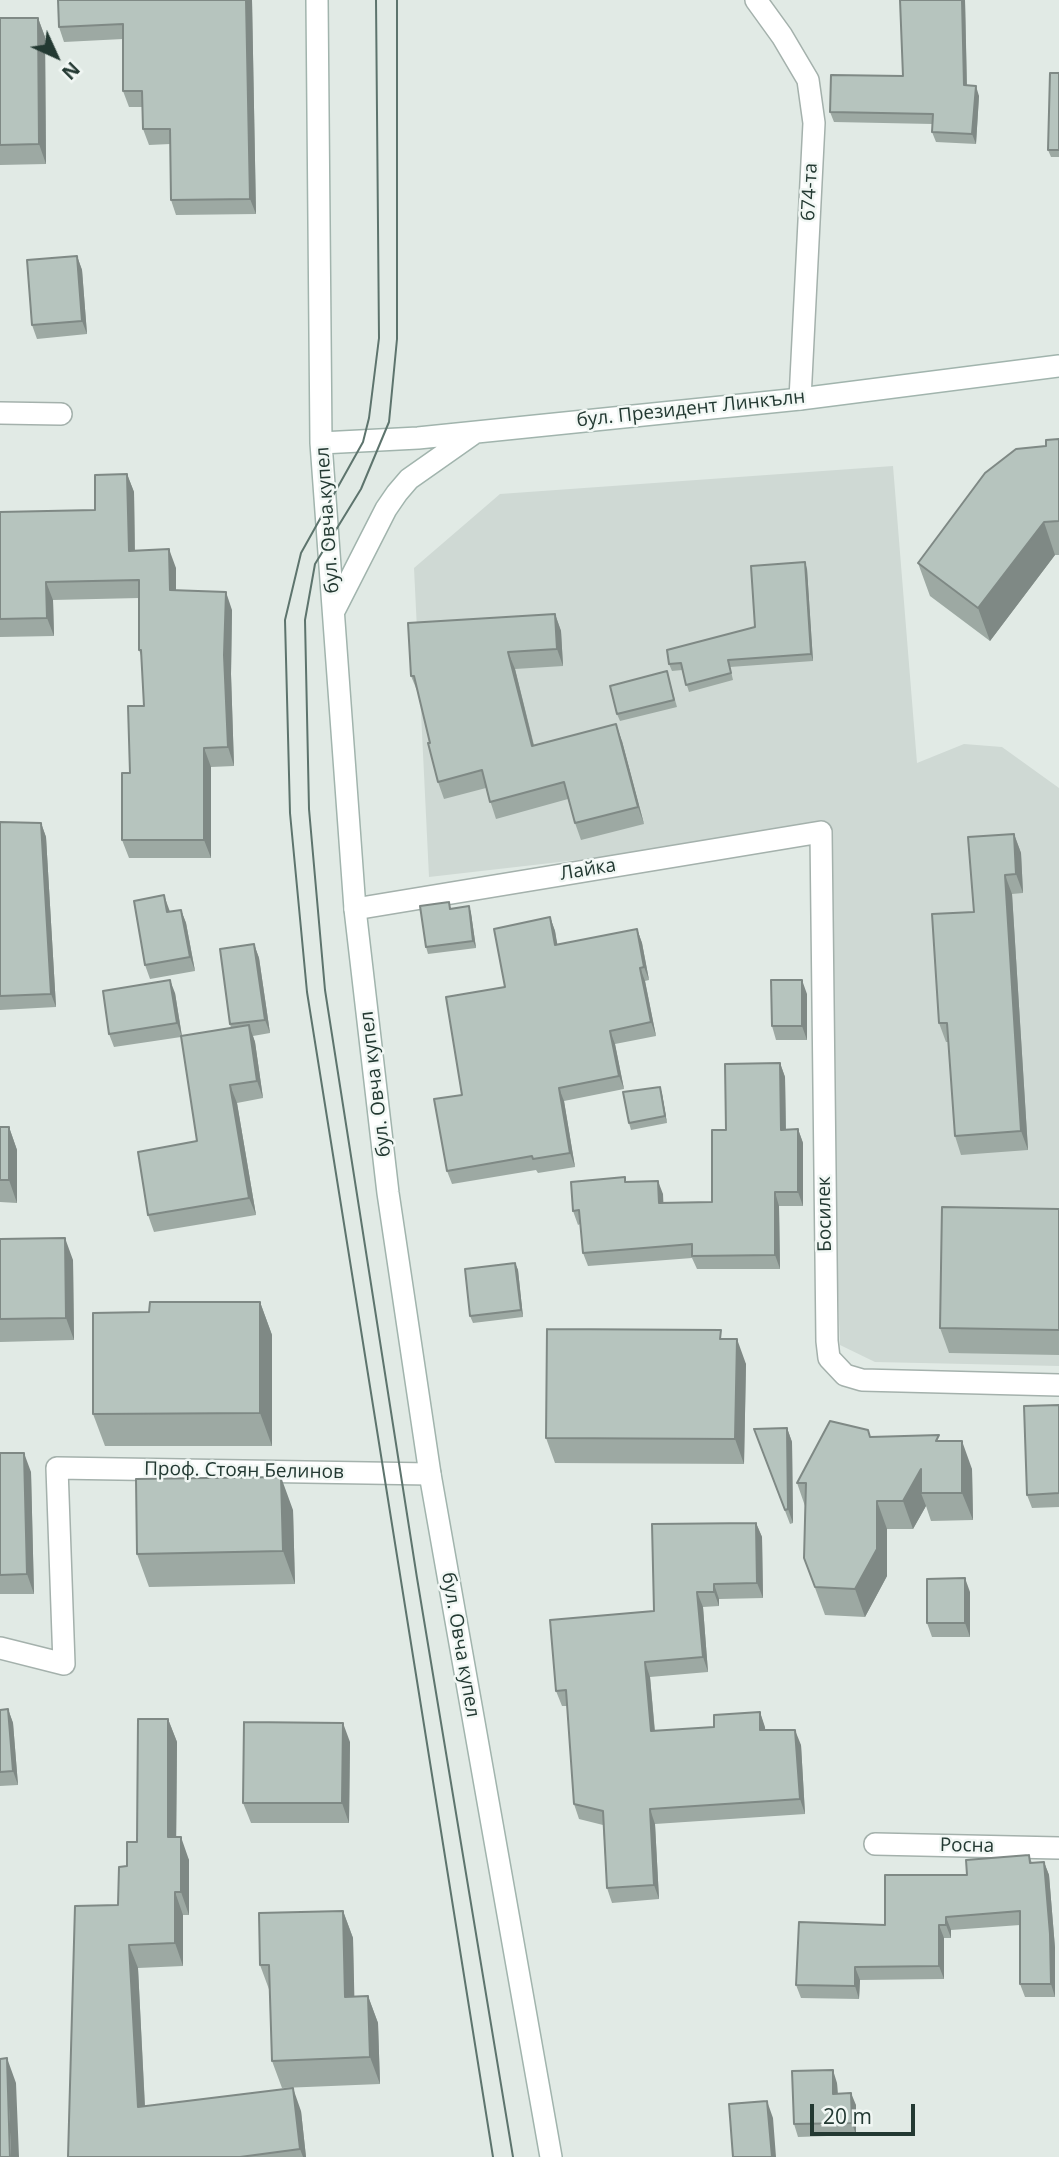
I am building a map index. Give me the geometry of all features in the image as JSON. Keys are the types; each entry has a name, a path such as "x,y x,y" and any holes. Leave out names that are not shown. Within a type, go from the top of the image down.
{"street":[{"name":"бул. Овча купел","path":"317,0 321,443 355,909 388,1194 430,1474 551,2157"},
{"name":"674-та","path":"756,0 782,36 808,80 814,123 800,399"},
{"name":"бул. Президент Линкълн","path":"321,443 418,438 800,399 1059,366"},
{"path":"0,413 61,414"},
{"path":"335,609 386,509 397,493 409,479 478,430"},
{"name":"Лайка","path":"355,909 821,832"},
{"name":"Босилек","path":"821,832 829,1358 845,1375 862,1380 1059,1385"},
{"name":"Проф. Стоян Белинов","path":"0,1648 64,1664 57,1468 430,1474"},
{"name":"Росна","path":"875,1844 1059,1848"}],"shaded area":[{"path":"893,466 917,763 964,744 1002,747 1059,788 1059,1366 875,1362 840,1345 821,832 429,877 414,568 500,494"}],"building":[{"path":"58,0 246,0 250,199 171,200 170,129 143,129 142,91 123,91 123,24 59,27"},
{"path":"900,0 962,0 964,85 976,86 972,134 932,132 933,114 830,112 831,75 903,76"},
{"path":"0,18 38,18 39,144 0,145"},
{"path":"1050,73 1059,73 1059,150 1048,150"},
{"path":"77,256 82,321 32,325 27,260"},
{"path":"1059,439 1059,521 1044,522 978,608 918,563 985,473 1016,449 1046,446 1046,440"},
{"path":"127,474 129,551 169,549 170,590 226,592 224,655 228,747 204,748 204,840 122,840 122,773 130,773 128,706 144,706 139,650 139,580 46,582 47,618 0,619 0,512 95,510 95,475"},
{"path":"805,562 811,654 728,660 731,673 686,685 681,663 669,664 667,650 755,627 751,566"},
{"path":"555,614 557,649 508,652 532,746 616,724 638,807 575,823 564,782 490,802 482,770 438,782 414,676 411,676 408,623"},
{"path":"667,671 674,700 617,714 610,686"},
{"path":"0,822 41,823 51,994 0,996"},
{"path":"1014,834 1016,874 1005,875 1021,1131 955,1136 947,1023 939,1023 932,914 974,912 968,837"},
{"path":"164,895 167,912 181,910 190,957 145,965 134,901"},
{"path":"449,902 450,909 469,906 473,941 426,947 420,906"},
{"path":"550,917 555,945 637,929 644,967 640,968 651,1022 610,1031 619,1076 559,1088 570,1153 533,1159 532,1156 447,1171 434,1099 462,1095 446,997 505,987 494,929"},
{"path":"254,944 265,1020 230,1024 220,949"},
{"path":"170,980 177,1023 109,1034 103,991"},
{"path":"771,980 802,980 802,1026 772,1026"},
{"path":"249,1025 257,1081 230,1085 249,1198 148,1215 138,1152 197,1141 181,1036"},
{"path":"780,1063 781,1130 798,1129 798,1192 775,1192 775,1255 692,1256 692,1244 583,1253 579,1210 573,1211 571,1182 625,1177 625,1182 658,1181 659,1203 712,1202 712,1130 726,1130 725,1064"},
{"path":"660,1087 665,1116 629,1123 623,1092"},
{"path":"0,1127 9,1127 9,1180 0,1180"},
{"path":"942,1207 1059,1209 1059,1330 940,1328"},
{"path":"65,1238 66,1318 0,1319 0,1239"},
{"path":"515,1263 521,1310 470,1316 465,1269"},
{"path":"150,1302 260,1302 260,1413 93,1414 93,1313 149,1312"},
{"path":"547,1329 721,1330 720,1339 737,1339 735,1439 546,1438"},
{"path":"1059,1405 1059,1493 1027,1495 1024,1406"},
{"path":"830,1421 868,1430 870,1437 939,1435 936,1441 962,1441 962,1493 921,1493 921,1469 903,1501 877,1501 877,1549 855,1589 815,1587 804,1558 806,1483 797,1483"},
{"path":"787,1428 788,1509 785,1510 754,1429"},
{"path":"0,1453 24,1453 27,1574 0,1575"},
{"path":"281,1477 283,1551 137,1554 136,1479"},
{"path":"756,1523 757,1583 714,1584 714,1592 697,1592 703,1657 645,1662 651,1731 714,1727 714,1715 760,1712 760,1730 795,1730 800,1799 650,1809 654,1885 607,1888 603,1811 574,1804 566,1690 556,1691 550,1620 654,1611 652,1524"},
{"path":"965,1578 965,1623 927,1623 927,1579"},
{"path":"8,1709 13,1771 0,1772 0,1710"},
{"path":"138,1719 168,1719 168,1837 181,1837 181,1892 175,1892 175,1943 129,1945 138,2107 293,2088 300,2149 240,2157 68,2157 75,1906 118,1905 119,1867 127,1866 127,1842 137,1842"},
{"path":"244,1722 343,1723 342,1803 243,1803"},
{"path":"1029,1855 1030,1863 1044,1862 1051,1984 1020,1984 1020,1911 946,1917 946,1925 939,1925 939,1966 855,1967 855,1986 796,1985 799,1922 885,1925 885,1875 967,1875 966,1860"},
{"path":"343,1911 345,1997 368,1996 370,2057 272,2061 269,1965 260,1965 259,1913"},
{"path":"7,2058 10,2157 0,2157 0,2059"},
{"path":"833,2070 833,2094 851,2093 852,2123 794,2124 792,2071"},
{"path":"767,2101 772,2157 733,2157 729,2104"}],"tram line":[{"path":"376,0 379,338 369,418 363,442 301,553 285,620 290,813 307,992 493,2157"},
{"path":"397,0 397,339 389,422 361,489 315,564 305,620 309,809 325,990 417,1578 513,2157"}]}
